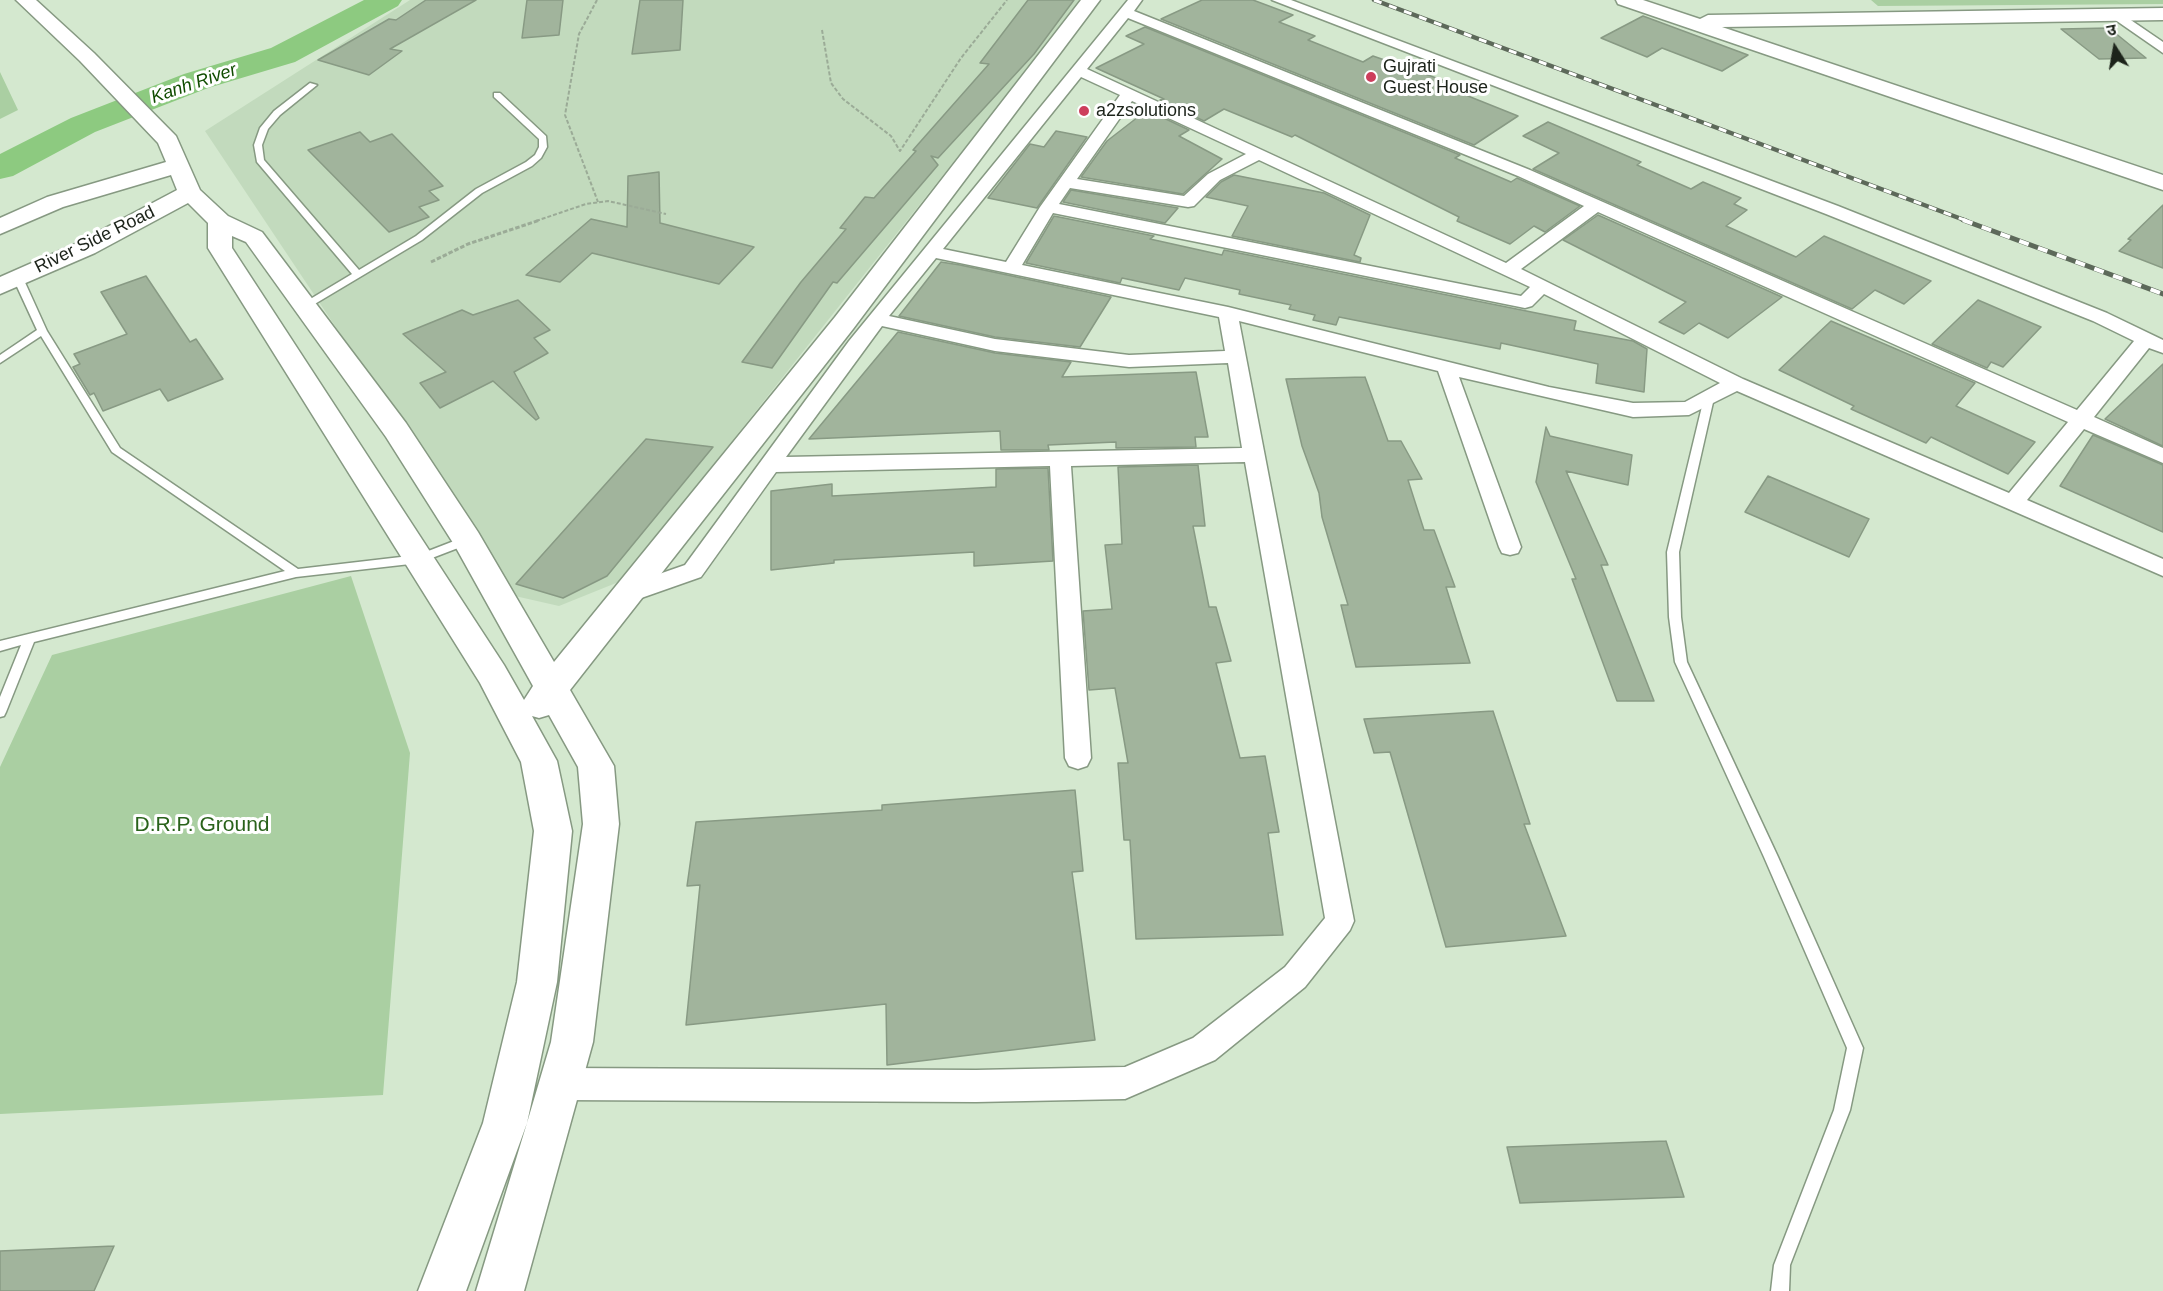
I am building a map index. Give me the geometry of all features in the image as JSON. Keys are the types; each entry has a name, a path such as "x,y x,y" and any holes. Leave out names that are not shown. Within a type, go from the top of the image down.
{"main road":[{"path":"521,726 844,323 1091,0"},
{"path":"1625,0 2163,183"},
{"path":"1656,0 2163,170"},
{"path":"38,2 168,141 190,193 219,221 254,237 396,430 467,540 596,766 601,824 572,1042 500,1291"},
{"path":"1692,23 1715,20 2163,14"},
{"name":"River Side Road","path":"0,227 55,202 178,166"},
{"name":"River Side Road","path":"9,282 86,248 190,193"},
{"path":"219,221 220,248 492,674 539,760 553,831 537,982 505,1123 442,1291"}],"street":[{"path":"1279,0 1832,210 2100,317 2155,343 2082,418 2014,501"},
{"path":"627,594 693,571 877,320 1130,6 1524,173 2082,418 2163,456"},
{"path":"2119,15 2163,49"},
{"path":"1078,70 1542,286 1736,383 2014,501 2163,568"},
{"path":"1011,268 1048,207 1129,94"},
{"path":"1067,182 1188,202 1214,177 1257,154"},
{"path":"1508,270 1595,206"},
{"path":"1048,207 1525,302 1542,286"},
{"path":"932,252 1228,313 1549,393 1633,410 1689,408 1736,383"},
{"path":"560,1084 976,1086 1125,1083 1204,1049 1295,977 1340,921 1228,313"},
{"path":"877,320 995,345 1129,361 1236,357"},
{"path":"1446,367 1510,547"},
{"path":"770,465 1254,455"},
{"path":"1060,458 1078,758"}],"lane":[{"path":"313,85 277,113 264,128 258,145 260,160 358,275"},
{"path":"305,306 419,238 479,191 529,164 538,156 543,147 543,138 497,95"},
{"path":"9,282 116,450 296,573"},
{"path":"0,360 42,331"},
{"path":"1709,398 1673,552 1675,617 1681,662 1771,857 1855,1048 1842,1110 1782,1265 1780,1291"},
{"path":"0,646 296,573 419,559 467,540"},
{"path":"0,712 30,638"}],"path":[{"path":"597,0 579,34 566,115 598,202"},
{"path":"822,30 831,84 843,99 891,136 900,151 961,58 1006,0"},
{"path":"431,262 468,244 598,202 608,201 666,214"}],"shaded area":[{"path":"410,0 1082,0 621,581 559,606 515,596 205,131"}],"green space":[{"path":"1871,0 2163,0 2163,4 1878,6"},
{"path":"0,72 18,110 0,119"},
{"name":"D.R.P. Ground","path":"351,576 410,753 383,1095 0,1114 0,767 52,655"}],"building":[{"path":"426,0 476,0 390,49 402,51 369,75 318,60 389,19 396,20"},
{"path":"527,0 563,0 559,35 522,38"},
{"path":"640,0 683,0 680,50 632,54"},
{"path":"1028,0 1074,0 1034,54 938,158 931,156 938,165 837,283 833,282 772,368 742,362 801,282 846,229 840,228 865,197 874,198 989,64 980,63"},
{"path":"1202,0 1253,0 1293,15 1279,22 1315,36 1308,40 1363,62 1373,56 1448,82 1474,92 1468,96 1518,116 1474,145 1161,19"},
{"path":"1643,16 1748,55 1722,71 1662,48 1647,57 1601,38"},
{"path":"1145,27 1460,155 1455,158 1511,182 1517,178 1580,206 1545,232 1534,226 1510,244 1457,221 1459,217 1295,135 1292,137 1224,109 1204,121 1160,100 1164,99 1096,68 1144,44 1126,36"},
{"path":"2109,28 2146,58 2099,59 2061,29"},
{"path":"1147,110 1189,130 1179,136 1222,159 1183,194 1081,177 1107,141"},
{"path":"1548,122 1641,162 1637,165 1691,189 1703,182 1741,198 1734,204 1747,210 1726,226 1796,257 1824,236 1931,281 1904,304 1875,290 1852,309 1533,169 1559,153 1523,136"},
{"path":"1056,131 1087,137 1037,208 988,198 1030,144 1044,147"},
{"path":"360,132 370,142 392,134 443,186 429,191 439,200 419,207 429,217 389,232 308,150"},
{"path":"659,172 660,223 754,247 719,284 592,253 560,282 526,275 591,219 627,227 628,176"},
{"path":"1234,175 1324,193 1370,215 1354,255 1361,258 1360,262 1232,236 1248,206 1206,197 1221,182"},
{"path":"1071,190 1178,208 1165,223 1063,202"},
{"path":"2163,205 2163,268 2119,251 2131,240 2128,239"},
{"path":"1598,215 1782,297 1728,338 1699,323 1684,334 1659,322 1686,302 1563,240"},
{"path":"1054,216 1154,236 1150,239 1222,255 1224,250 1576,321 1574,330 1633,341 1647,349 1644,392 1596,383 1598,364 1501,343 1500,349 1339,317 1336,325 1313,320 1315,315 1289,309 1291,305 1239,294 1240,290 1185,278 1179,290 1122,278 1120,283 1026,263"},
{"path":"941,262 1111,297 1080,347 995,337 899,316"},
{"path":"146,276 190,342 196,339 223,379 168,401 160,389 103,411 94,393 90,395 73,367 80,364 74,354 127,334 101,292"},
{"path":"518,300 550,330 534,338 548,353 514,372 539,418 536,420 493,381 440,408 420,383 446,372 403,334 462,310 473,315"},
{"path":"1978,300 2041,327 2003,367 1991,362 1987,368 1932,344"},
{"path":"1831,321 1975,383 1956,406 2035,442 2008,474 1931,437 1926,443 1851,409 1854,406 1779,370"},
{"path":"898,332 995,353 1071,362 1062,377 1196,372 1208,437 1195,437 1196,447 1116,448 1116,442 1048,445 1049,450 1001,450 1000,431 809,439"},
{"path":"2163,364 2163,446 2105,419"},
{"path":"1365,377 1388,441 1401,441 1422,479 1408,480 1424,530 1434,530 1455,587 1446,587 1470,663 1356,667 1341,605 1348,605 1322,517 1319,493 1302,446 1286,379"},
{"path":"1546,427 1550,436 1632,455 1628,485 1566,471 1608,565 1601,565 1654,701 1617,701 1572,579 1576,579 1536,482"},
{"path":"2093,435 2163,465 2163,532 2060,486"},
{"path":"646,439 713,447 607,576 563,598 516,584"},
{"path":"1198,465 1205,526 1193,526 1209,607 1216,607 1231,661 1216,663 1240,758 1265,756 1279,832 1268,833 1283,935 1136,939 1130,840 1124,840 1118,763 1128,763 1115,688 1089,690 1083,611 1112,609 1105,545 1122,544 1118,467"},
{"path":"1048,468 1053,561 974,566 974,552 834,560 834,563 771,570 771,491 832,484 832,496 996,487 996,469"},
{"path":"1768,476 1869,519 1849,557 1745,512"},
{"path":"1493,711 1530,824 1524,824 1566,936 1446,947 1390,752 1374,753 1364,719"},
{"path":"1075,790 1083,871 1072,872 1095,1040 887,1065 886,1004 686,1025 700,885 687,886 696,822 882,810 882,805"},
{"path":"1666,1141 1684,1197 1520,1203 1507,1147"},
{"path":"114,1246 94,1291 0,1291 0,1251"}],"waterway":[{"name":"Kanh River","path":"0,168 83,125 196,81 283,55 387,0"}],"railway":[{"path":"1374,0 1967,221"},
{"path":"1963,220 2163,294"}],"place":[{"name":"Gujrati Guest House","path":"1371,77"},
{"name":"a2zsolutions","path":"1084,111"}]}
